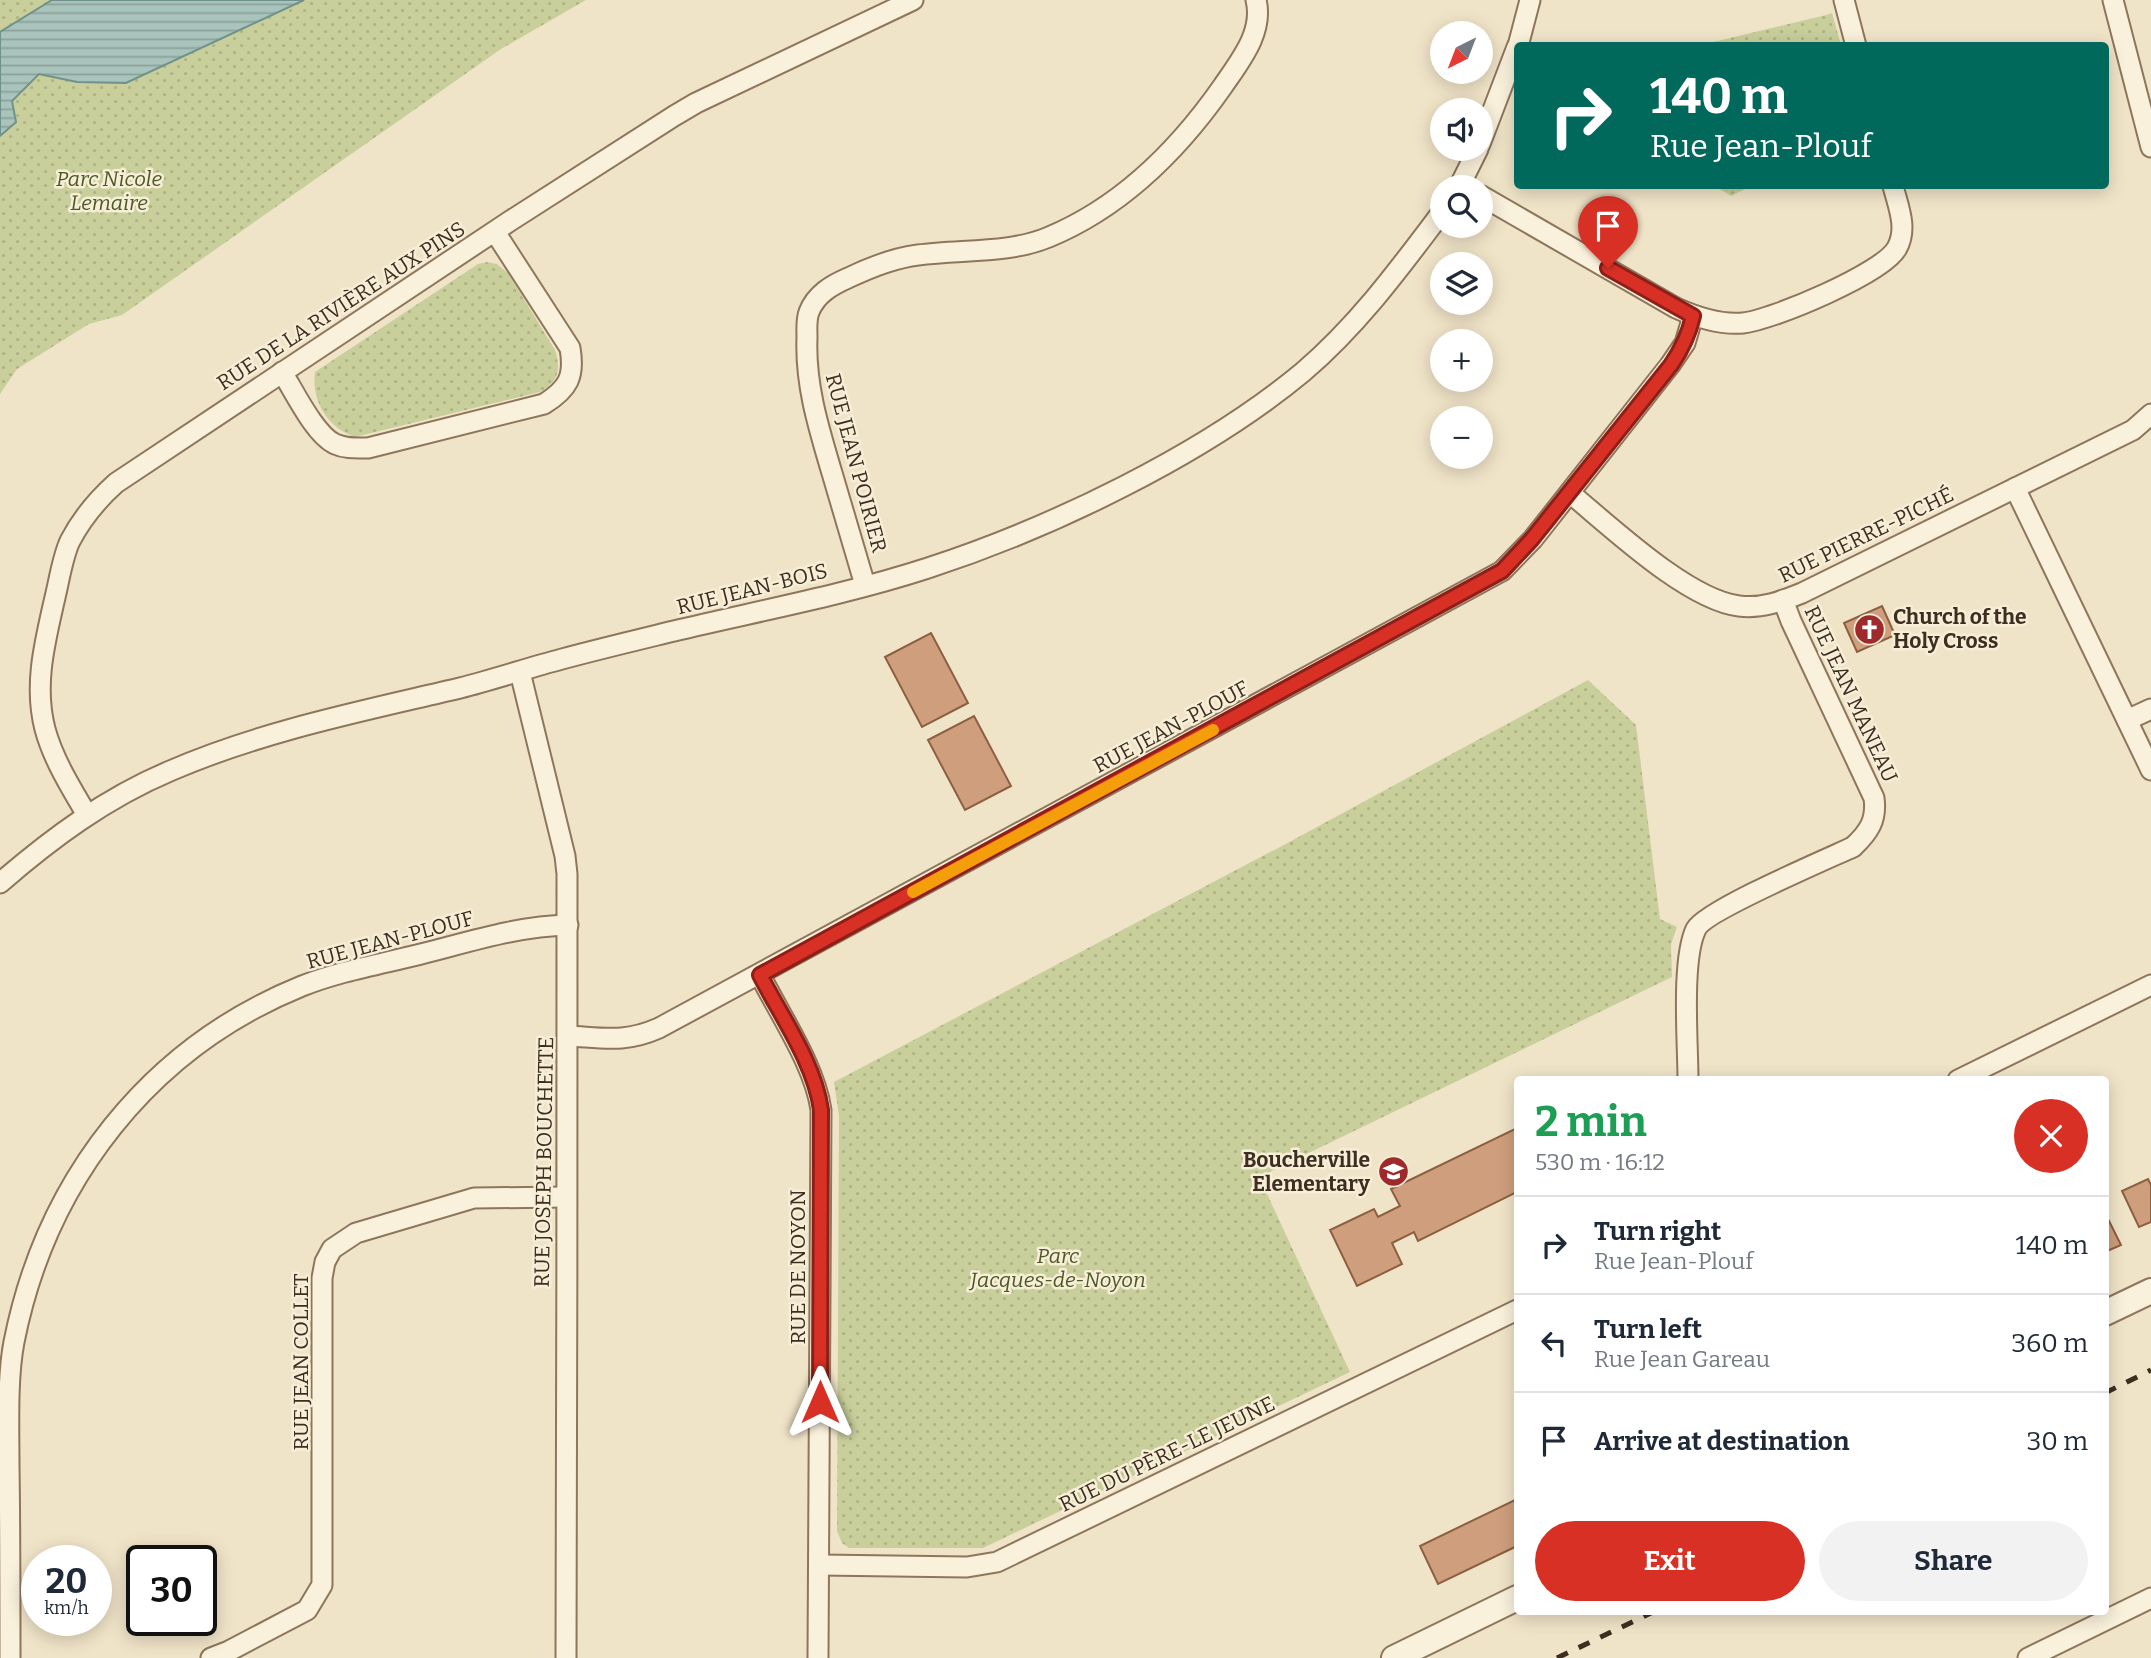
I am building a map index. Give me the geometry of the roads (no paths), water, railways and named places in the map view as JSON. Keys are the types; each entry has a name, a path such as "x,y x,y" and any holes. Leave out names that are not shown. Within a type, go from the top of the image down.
{"street":[{"name":"RUE DE LA RIVIÈRE AUX PINS","path":"87,815 49,741 40,702 40,672 44,644 69,544 95,502 116,483 282,372 696,103 912,0"},
{"name":"RUE JEAN POIRIER","path":"865,585 810,391 807,334 808,314 814,302 832,286 888,261 918,255 1021,246 1049,237 1090,216 1137,182 1202,115 1241,59 1252,38 1259,13 1256,0"},
{"path":"1519,42 1530,0"},
{"path":"1844,0 1855,42"},
{"path":"2113,0 2151,147"},
{"path":"1493,110 1514,56"},
{"path":"1493,202 1676,308 1693,316 1734,324 1760,320 1802,304 1879,266 1897,249 1902,231 1902,220 1894,189"},
{"name":"RUE JEAN-BOIS","path":"0,883 54,838 87,815 167,772 203,757 321,722 520,672 559,659 865,585 951,560 1053,519 1151,470 1238,419 1302,372 1353,325 1430,228"},
{"path":"282,372 331,443 348,449 368,448 544,404 561,394 570,379 573,364 570,348 495,232"},
{"name":"RUE JEAN-PLOUF","path":"569,1036 620,1039 639,1037 760,975 1486,581 1514,559 1671,365 1685,343 1693,316"},
{"name":"RUE PIERRE-PICHÉ","path":"1570,493 1675,577 1714,599 1741,606 1769,605 2133,430 2151,414"},
{"path":"2015,488 2151,770"},
{"name":"RUE JEAN MANEAU","path":"1688,1076 1687,973 1690,947 1697,928 1706,918 1853,846 1865,835 1876,811 1874,798 1783,600"},
{"name":"RUE JOSEPH BOUCHETTE","path":"520,672 565,856 569,1036 565,1197 566,1658"},
{"path":"2127,720 2151,709"},
{"name":"RUE JEAN-PLOUF","path":"10,1658 9,1430 14,1344 42,1247 73,1183 108,1132 131,1104 173,1063 206,1037 284,994 330,976 498,935 540,926 568,925"},
{"name":"RUE DE NOYON","path":"760,975 811,1074 821,1110 818,1658"},
{"path":"1966,1076 2151,985"},
{"name":"RUE JEAN COLLET","path":"211,1658 307,1610 322,1585 322,1278 325,1262 332,1249 356,1233 474,1198 565,1197"},
{"path":"2109,1311 2151,1291"},
{"name":"RUE DU PÈRE-LE JEUNE","path":"820,1565 967,1567 997,1562 1514,1311"},
{"path":"2028,1658 2151,1598"},
{"path":"1394,1658 1514,1599"}],"water":[{"path":"52,0 304,0 126,83 77,82 39,74 12,101 16,122 0,136 0,32"}],"railway":[{"path":"2109,1391 2151,1370"},
{"path":"1557,1658 1647,1615"}],"place":[{"name":"Church of the Holy Cross","path":"1870,629"},
{"name":"Boucherville Elementary","path":"1393,1172"}],"park label":[{"name":"Parc Nicole Lemaire","path":"109,191"},
{"name":"Parc Jacques-de-Noyon","path":"1058,1268"}]}
